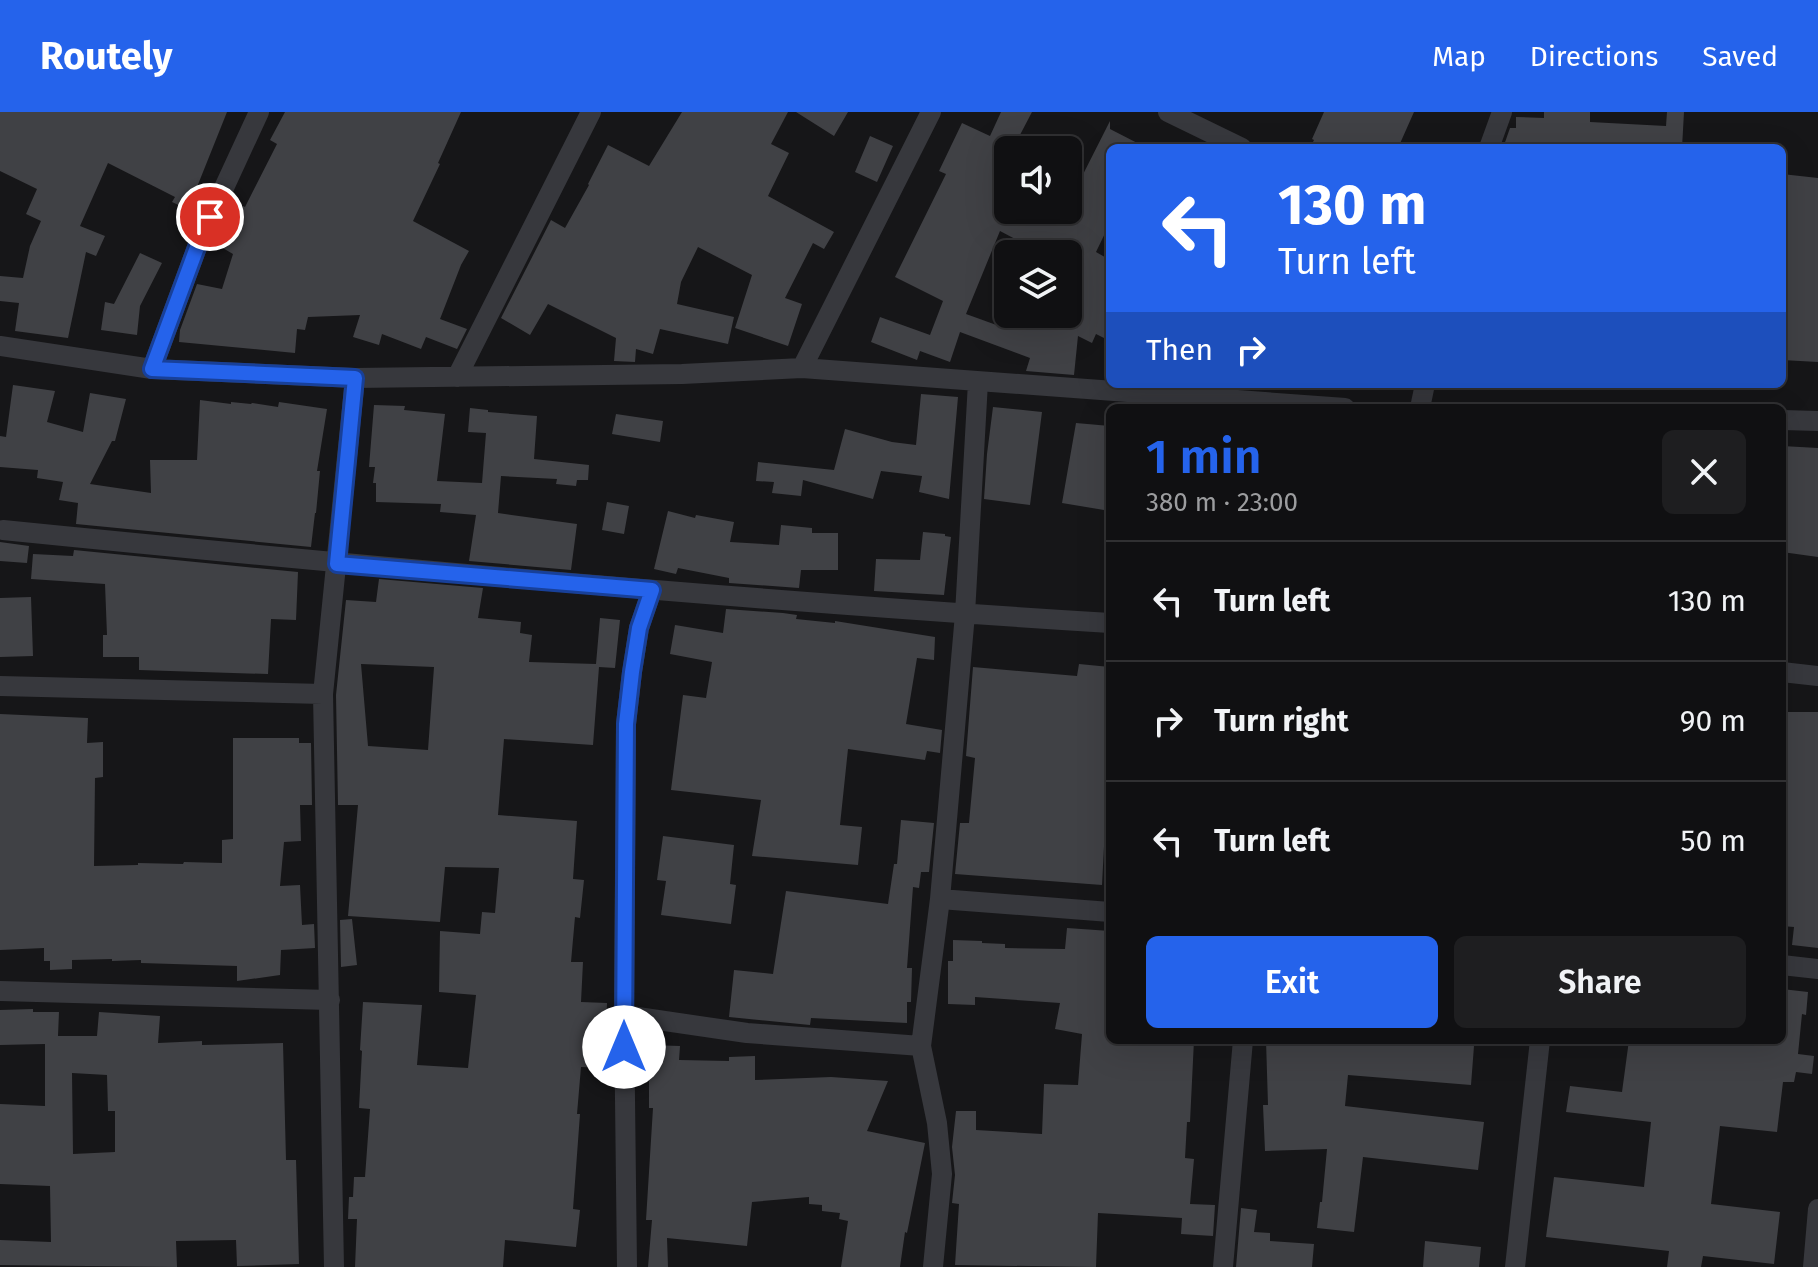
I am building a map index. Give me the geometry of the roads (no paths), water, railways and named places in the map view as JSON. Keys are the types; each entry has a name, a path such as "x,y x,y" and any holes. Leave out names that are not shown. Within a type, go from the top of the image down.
{"street":[{"path":"152,369 199,242 259,112"},
{"path":"457,377 591,112"},
{"path":"802,368 931,112"},
{"path":"1168,112 1234,144"},
{"path":"1490,144 1502,112"},
{"path":"0,346 152,369 355,378 682,374 802,368 1289,404"},
{"path":"334,1267 323,694 355,378"},
{"path":"933,1267 942,1174 937,1123 921,1046 940,899 965,614 978,382"},
{"path":"1786,420 1818,421"},
{"path":"3,530 337,564 1106,623"},
{"path":"627,1267 624,1015 626,724 639,628 652,590"},
{"path":"1786,672 1818,676"},
{"path":"0,686 323,694"},
{"path":"940,899 1106,912"},
{"path":"1786,965 1818,969"},
{"path":"0,991 330,1000"},
{"path":"624,1015 747,1033 921,1046"},
{"path":"1223,1267 1243,1044"},
{"path":"1515,1267 1540,1044"},
{"path":"1813,1267 1818,1209"}]}
